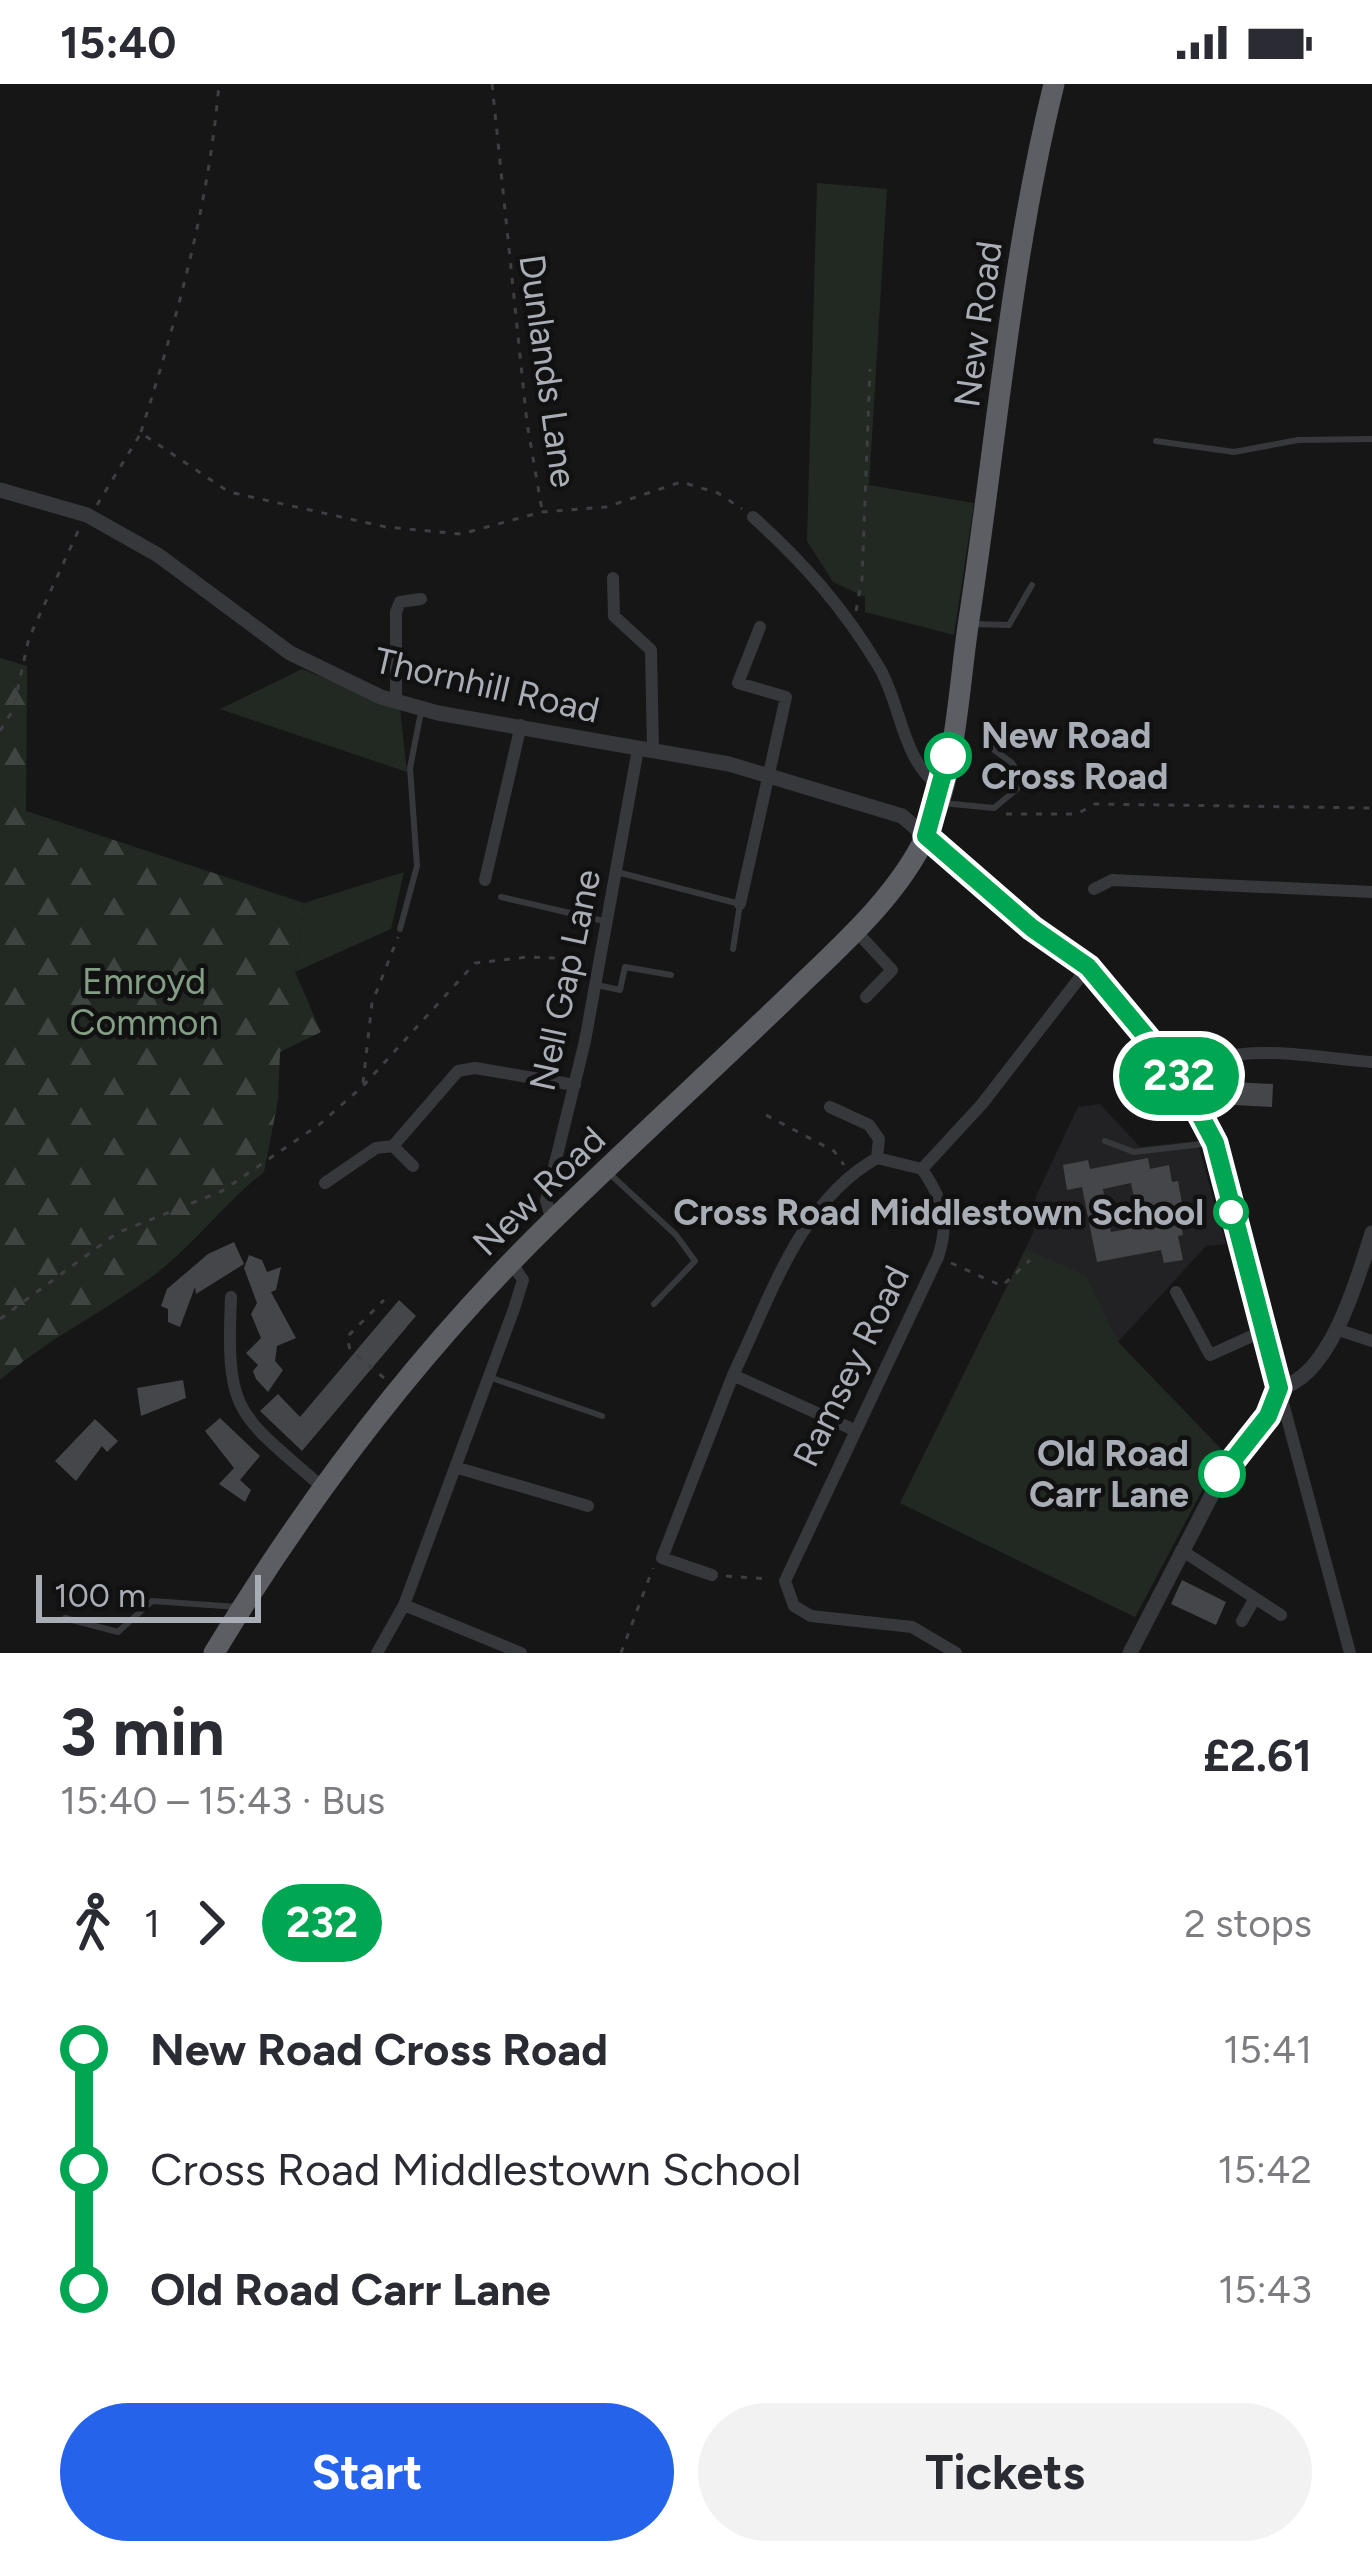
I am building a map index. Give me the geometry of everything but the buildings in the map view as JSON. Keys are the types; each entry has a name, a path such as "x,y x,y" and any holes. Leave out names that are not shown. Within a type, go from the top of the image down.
{"highway":[{"name":"New Road","path":"214,1653 321,1486 399,1390 511,1262 855,930 889,894 926,836 940,796 1005,354 1054,84"}],"street":[{"name":"Thornhill Road","path":"0,490 87,515 158,555 290,653 332,678 422,709 770,776 902,816 1032,928 1088,967 1180,1077 1215,1143 1279,1388"},
{"path":"753,517 818,576 878,665 918,765 940,796"},
{"name":"Nell Gap Lane","path":"552,1221 546,1200 575,1084 604,921 646,750 655,666 651,650 614,616 613,578"},
{"path":"396,701 396,613 400,602 421,599"},
{"path":"740,904 786,698 738,683 760,626"},
{"path":"484,880 520,725"},
{"path":"1094,889 1112,880 1372,892"},
{"path":"855,930 892,970 866,997"},
{"path":"712,1575 662,1558 734,1375 812,1215 849,1174 877,1158 922,1169 982,1104 1088,967"},
{"path":"1180,1077 1198,1063 1242,1054 1372,1062"},
{"path":"325,1183 376,1148 393,1146 458,1071 575,1084"},
{"path":"830,1107 869,1125 879,1138 877,1158"},
{"path":"393,1146 413,1166"},
{"name":"Ramsey Road","path":"785,1581 852,1430 938,1257 946,1231 944,1208 922,1169"},
{"path":"1130,1653 1222,1474 1268,1416 1279,1388 1312,1371 1336,1329 1372,1233"},
{"path":"377,1653 404,1605 458,1468 523,1280 511,1262"},
{"path":"1176,1292 1210,1355 1264,1330"},
{"path":"231,1297 230,1384 237,1405 321,1486"},
{"path":"1336,1329 1372,1340"},
{"path":"734,1375 852,1430"},
{"path":"1279,1388 1350,1653"},
{"path":"458,1468 588,1506"},
{"path":"1181,1550 1281,1615"},
{"path":"785,1581 794,1606 812,1616 912,1627 956,1653"},
{"path":"1242,1621 1255,1598"},
{"path":"404,1605 521,1653"}],"lane":[{"path":"1156,441 1234,452 1298,440 1372,439"},
{"path":"969,623 1009,625 1032,585"},
{"path":"400,929 417,866 410,768 422,709"},
{"path":"940,796 994,808 1016,789 1021,777 1012,763 982,742"},
{"path":"617,872 740,904 733,949"},
{"path":"501,897 604,921"},
{"path":"594,985 620,990 626,967 671,975"},
{"path":"1106,1141 1134,1152 1215,1143"},
{"path":"606,1170 676,1235 695,1261 653,1304"},
{"path":"488,1376 602,1416"},
{"path":"65,1618 118,1631 152,1600 242,1607"}],"path":[{"path":"0,730 13,710 29,638 87,515 109,493 141,433 182,305 213,156 219,84"},
{"name":"Dunlands Lane","path":"491,84 527,423 542,512 606,506 681,482 718,493 753,517"},
{"path":"852,631 862,579 870,368"},
{"path":"141,433 229,492 386,527 461,534 542,512"},
{"path":"994,808 1010,816 1077,814 1095,804 1372,808"},
{"path":"363,1086 372,1003 400,929"},
{"path":"0,1319 116,1233 222,1191 320,1124 363,1086 475,963 553,956 597,961"},
{"path":"766,1115 834,1151 849,1174"},
{"path":"938,1257 1002,1286 1030,1260"},
{"path":"384,1300 347,1337 350,1350 399,1390"},
{"path":"621,1653 654,1566 662,1558"},
{"path":"712,1575 785,1581"}],"shaded area":[{"path":"1100,1104 1140,1147 1197,1141 1226,1244 1206,1246 1118,1342 1223,1451 1135,1617 900,1503 1033,1233 1036,1196 1078,1107"}],"green space":[{"path":"817,183 887,189 869,485 974,503 954,635 865,612 865,597 833,582 807,541"},
{"name":"Emroyd Common","path":"0,658 27,666 26,811 304,903 295,972 321,1032 280,1052 278,1100 264,1172 163,1268 0,1380"},
{"path":"302,669 400,709 407,772 220,709"},
{"path":"404,872 391,929 295,972 304,903"},
{"path":"1026,1249 1085,1275 1118,1342 1223,1451 1135,1617 900,1503"}],"bus line":[{"name":"232","path":"948,756 939,803 926,836 1032,928 1088,967 1180,1077 1215,1143 1279,1388 1268,1416 1222,1474"}],"place":[{"name":"New Road Cross Road","path":"948,756"},
{"name":"Cross Road Middlestown School","path":"1231,1212"},
{"name":"Old Road Carr Lane","path":"1222,1474"}]}
